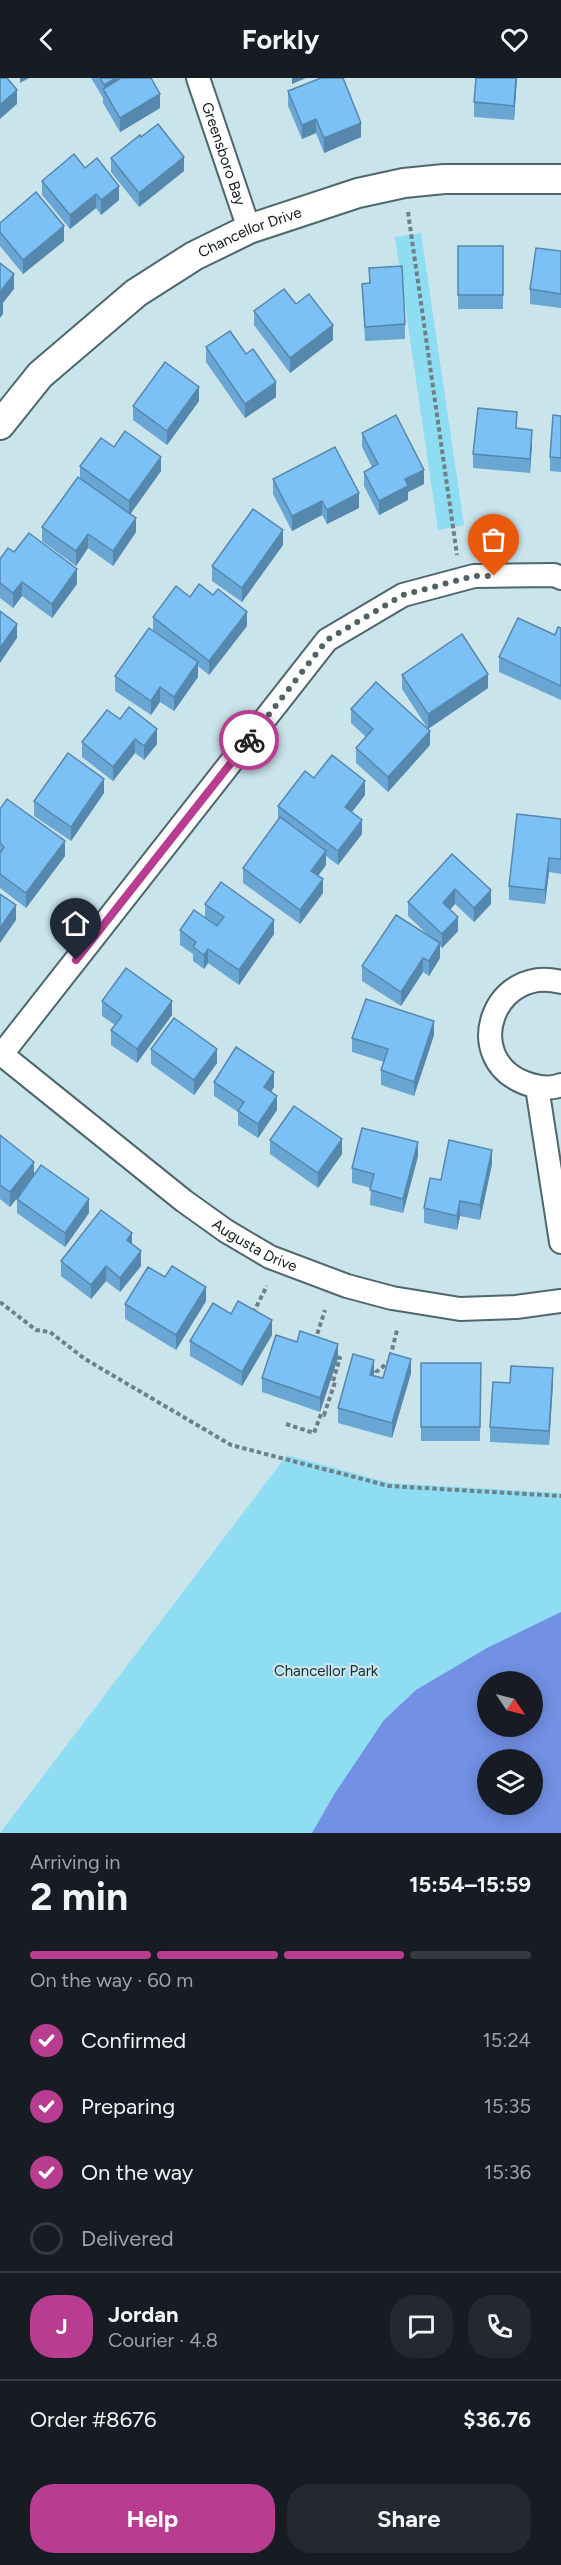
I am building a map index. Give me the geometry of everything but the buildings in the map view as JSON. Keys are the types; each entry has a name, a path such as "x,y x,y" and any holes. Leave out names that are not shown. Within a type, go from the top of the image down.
{"street":[{"name":"Greensboro Bay","path":"198,78 249,229"},
{"name":"Chancellor Drive","path":"0,425 40,375 136,293 194,256 249,229 358,193 404,183 444,179 561,179"},
{"path":"1,1053 327,640 403,595 474,576 554,575 561,578"},
{"path":"561,982 549,979 531,980 508,993 495,1010 489,1032 492,1051 500,1065 513,1078 537,1087 561,1085"},
{"name":"Augusta Drive","path":"1,1053 184,1201 226,1232 270,1257 347,1286 392,1298 460,1310 516,1307 561,1301"},
{"path":"537,1087 561,1242"}],"path":[{"path":"404,183 460,580"},
{"path":"249,1321 267,1286"},
{"path":"0,1302 36,1330 50,1332 85,1359 231,1445 389,1486 561,1496"},
{"path":"313,1348 325,1310"},
{"path":"372,1390 376,1372 388,1362 397,1330"},
{"path":"286,1424 314,1433 321,1413 324,1415 335,1382 333,1381 339,1358 335,1357"}],"green space":[{"path":"421,233 464,525 438,530 395,237"},
{"name":"Chancellor Park","path":"287,1455 390,1483 561,1493 561,1833 0,1833"}],"water":[{"path":"561,1612 561,1833 312,1833 335,1793 384,1720 416,1690 487,1648"}],"way so far":[{"path":"249,740 327,640 403,595 474,576 494,576"}],"route":[{"path":"76,960 249,740"}]}
